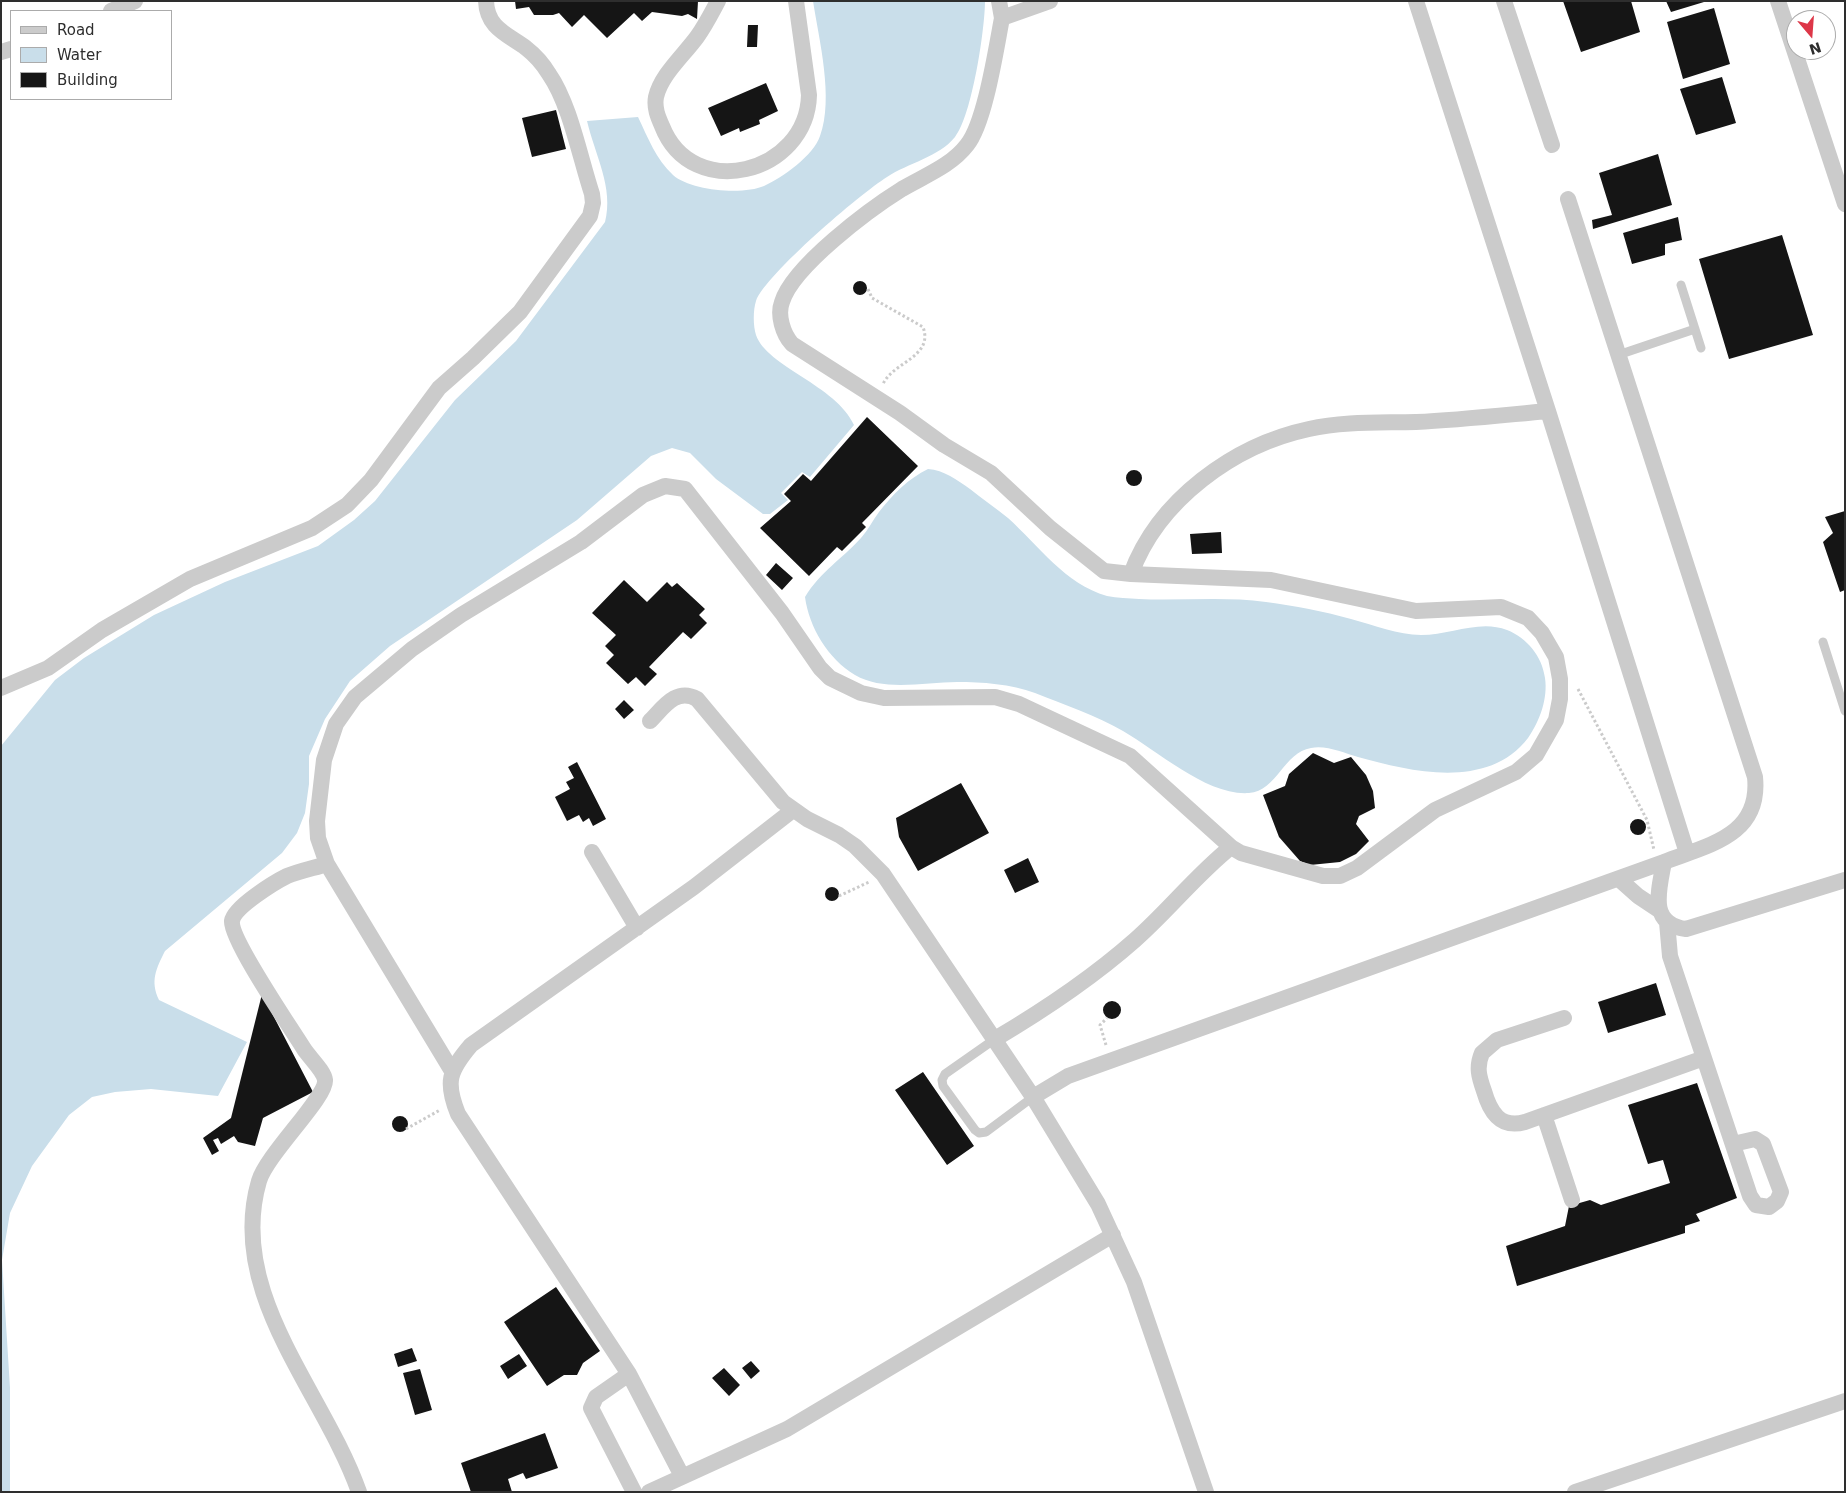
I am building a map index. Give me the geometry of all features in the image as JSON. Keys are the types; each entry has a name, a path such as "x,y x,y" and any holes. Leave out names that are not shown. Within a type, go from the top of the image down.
{"street":[{"path":"113,10 135,1"},
{"path":"1,688 48,668 102,630 190,579 312,528 347,506 371,480 439,388 520,312 590,216 593,203 592,194 561,96 550,75 533,54 494,27 489,19 486,1"},
{"path":"718,1 707,22 661,85 656,98 655,111 667,139 678,153 698,165 719,171 738,171 773,160 794,140 805,120 809,95 796,1"},
{"path":"452,1072 327,864 318,838 317,821 324,760 336,724 355,696 412,649 461,615 581,542 643,495 665,486 685,489 782,613 820,668 830,678 862,693 884,698 994,697 1020,704 1130,756 1231,847 1250,856 1323,876 1348,874 1435,810 1508,776 1536,755 1556,720 1560,699 1556,657 1542,633 1524,616 1501,607 1416,611 1271,580 1131,574 1104,571 1050,528 991,473 944,445 876,398 792,344 784,329 780,310 782,301 796,278 844,230 902,189 931,174 958,155 967,146 978,124 1002,18 999,1"},
{"path":"1002,18 1050,1"},
{"path":"1416,1 1548,411 1687,853"},
{"path":"1504,1 1552,145"},
{"path":"1778,1 1845,204"},
{"path":"1033,1097 1062,1079 1110,1060 1620,880 1723,839 1741,827 1754,804 1755,777 1568,199"},
{"path":"1131,574 1139,552 1180,498 1226,461 1261,444 1309,428 1352,423 1417,422 1548,411"},
{"path":"650,721 673,698 686,695 697,699 774,792 793,810 855,846 884,874 1033,1097 1082,1174 1114,1235 1148,1321 1206,1492"},
{"path":"682,1476 629,1374 458,1114 450,1085 452,1072 471,1046 694,888 793,810"},
{"path":"995,1039 1038,1013 1136,939 1191,882 1231,847"},
{"path":"592,852 637,928"},
{"path":"327,864 276,881 235,912 232,921 240,946 310,1059 325,1077 326,1086 320,1097 291,1131 261,1176 252,1217 252,1240 258,1274 276,1326 359,1492"},
{"path":"1662,864 1663,916 1670,956 1733,1144"},
{"path":"1620,880 1680,928 1693,928 1845,880"},
{"path":"1564,1018 1491,1043 1482,1053 1478,1066 1487,1103 1494,1115 1499,1119 1518,1124 1704,1058"},
{"path":"1544,1115 1572,1200"},
{"path":"649,1492 787,1430 1114,1235"},
{"path":"629,1374 596,1397 591,1408 634,1492"},
{"path":"1575,1492 1845,1401"}],"lane":[{"path":"1681,284 1701,348"},
{"path":"1618,355 1695,330"},
{"path":"1823,642 1845,711"},
{"path":"995,1039 945,1074 942,1080 943,1086 979,1133 986,1132 1033,1097"}],"path":[{"path":"868,289 872,298 923,327 926,335 923,347 918,354 893,370 885,379 876,398"},
{"path":"1559,674 1570,674 1647,820 1650,834 1662,864"},
{"path":"1645,830 1650,834"},
{"path":"839,896 843,896 884,874"},
{"path":"1107,1018 1100,1025 1110,1060"},
{"path":"406,1129 454,1103"}],"water":[{"path":"813,1 985,1 983,31 972,92 967,111 955,137 941,150 887,177 836,217 795,254 763,289 756,301 754,327 756,335 763,346 773,357 833,399 845,411 854,425 810,477 802,472 781,493 788,500 770,514 763,514 716,479 690,453 672,448 651,456 577,520 390,646 350,681 325,719 309,756 309,784 305,813 297,833 282,853 165,951 155,975 155,987 159,1000 247,1042 218,1096 151,1089 115,1092 92,1097 69,1115 32,1166 10,1213 2,1260 10,1388 10,1492 1,1492 1,746 55,680 84,658 154,615 225,582 318,546 354,520 375,501 455,400 516,341 605,222 607,197 605,184 587,121 638,117 653,148 667,169 681,180 704,188 731,191 755,189 780,177 804,158 817,143 820,136 826,104 822,51"},
{"path":"928,469 945,473 970,489 1008,518 1065,573 1078,583 1107,596 1139,599 1234,599 1266,602 1319,611 1412,635 1486,626 1507,630 1527,643 1541,662 1546,686 1539,717 1528,738 1511,754 1492,765 1471,771 1448,773 1402,768 1329,748 1317,747 1302,751 1294,756 1267,786 1259,791 1249,793 1233,792 1200,780 1183,771 1123,731 1080,710 1026,690 976,682 892,685 866,680 845,668 828,651 815,631 805,597 825,572 861,538 895,493 914,477"}],"building":[{"path":"515,1 698,1 697,19 688,14 682,16 652,12 642,21 634,13 607,38 584,15 572,27 559,13 553,15 534,15 529,7 516,9"},
{"path":"1563,1 1631,1 1640,32 1581,52"},
{"path":"1666,1 1704,1 1704,2 1671,12"},
{"path":"1714,8 1730,64 1683,79 1667,22"},
{"path":"748,25 758,25 757,47 747,47"},
{"path":"1722,77 1736,123 1696,135 1680,89"},
{"path":"766,83 778,111 759,120 760,124 740,132 739,128 721,136 708,108"},
{"path":"556,110 566,149 532,157 522,118"},
{"path":"1658,154 1672,205 1593,229 1592,220 1612,215 1599,173"},
{"path":"1678,217 1682,240 1665,244 1665,255 1632,264 1623,233"},
{"path":"1782,235 1813,335 1729,359 1699,259"},
{"path":"857,281 863,281 867,288 863,295 857,295 853,291 853,285"},
{"path":"867,417 918,466 862,523 866,527 842,551 837,547 809,576 760,528 791,501 784,494 803,474 811,481"},
{"path":"1134,470 1140,472 1142,478 1140,484 1134,486 1128,484 1126,478 1128,472"},
{"path":"1845,511 1845,590 1840,592 1823,542 1833,533 1825,517"},
{"path":"1221,532 1222,553 1192,554 1190,534"},
{"path":"776,563 793,578 782,590 766,575"},
{"path":"624,580 647,602 667,582 672,587 677,583 705,609 699,615 707,623 691,639 683,632 649,667 657,674 645,686 636,677 628,684 606,663 614,655 605,646 616,635 592,613"},
{"path":"624,700 634,710 624,719 615,709"},
{"path":"1313,753 1334,763 1351,757 1366,775 1373,791 1375,808 1359,816 1356,824 1369,841 1356,854 1340,862 1310,865 1300,861 1279,837 1263,795 1285,786 1289,774"},
{"path":"577,762 606,819 593,826 589,818 583,822 579,815 567,821 555,797 570,789 566,782 574,778 568,767"},
{"path":"961,783 989,833 918,871 899,837 896,818"},
{"path":"1638,819 1646,827 1638,835 1630,827"},
{"path":"1028,858 1039,882 1015,893 1004,870"},
{"path":"829,887 835,887 839,894 835,901 829,901 825,897 825,891"},
{"path":"1656,983 1666,1015 1608,1033 1598,1002"},
{"path":"262,994 313,1092 263,1118 255,1146 238,1142 234,1136 221,1144 218,1138 213,1140 219,1151 212,1155 203,1138 231,1118"},
{"path":"1112,1001 1118,1004 1121,1010 1118,1016 1112,1019 1106,1016 1103,1010 1106,1004"},
{"path":"923,1072 974,1146 947,1165 895,1090"},
{"path":"1697,1083 1737,1198 1696,1214 1700,1221 1685,1226 1685,1233 1517,1286 1506,1246 1565,1226 1569,1206 1590,1200 1601,1205 1670,1183 1663,1160 1648,1164 1628,1105"},
{"path":"397,1116 403,1116 408,1121 406,1130 397,1132 392,1127 392,1121"},
{"path":"556,1287 600,1351 583,1363 577,1375 564,1375 547,1386 504,1322"},
{"path":"412,1348 417,1361 398,1367 394,1354"},
{"path":"519,1354 527,1366 508,1379 500,1366"},
{"path":"751,1361 760,1371 751,1379 742,1368"},
{"path":"724,1368 740,1385 729,1396 712,1378"},
{"path":"420,1369 432,1410 415,1415 403,1373"},
{"path":"545,1433 558,1468 526,1479 523,1473 508,1479 512,1492 471,1492 461,1463"}]}
